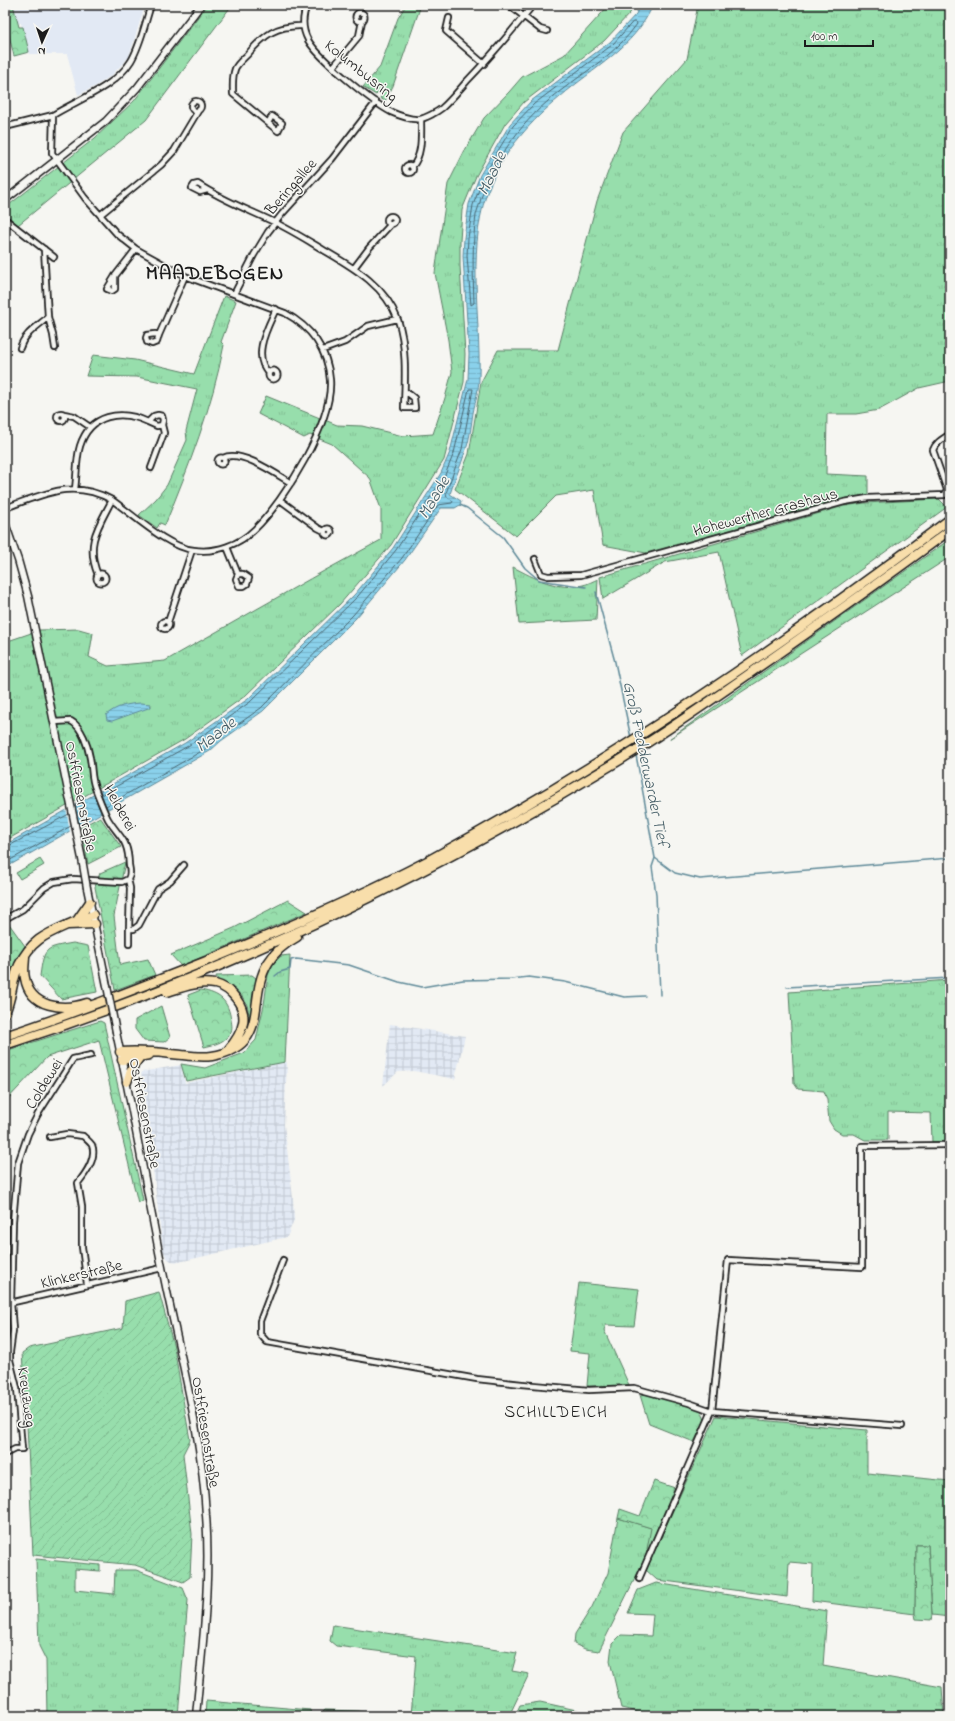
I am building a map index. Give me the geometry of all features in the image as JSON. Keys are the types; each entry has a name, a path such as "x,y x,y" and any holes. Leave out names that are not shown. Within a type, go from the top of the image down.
{"highway":[{"path":"5,1036 54,1020 132,991 289,926 424,862 505,818 619,749 714,688 810,621 950,519"},
{"path":"5,1045 151,994 320,922 421,873 498,832 622,759 715,698 950,530"},
{"path":"78,919 90,902"},
{"path":"5,1012 19,966 39,939 55,929 78,919 93,915"},
{"path":"121,1056 133,1051 205,1057 232,1050 240,1044 251,1031 256,1015 260,984 268,963 287,943 311,930 320,922"},
{"path":"67,925 95,924"},
{"path":"25,956 24,971 27,985 35,998 47,1005 68,1007 83,1004 120,991 132,991"},
{"path":"151,994 160,994 190,985 206,983 217,984 232,993 241,1007 243,1023 235,1042 226,1052"},
{"path":"121,1056 140,1057 153,1053"},
{"path":"127,1082 132,1068 140,1057"}],"main road":[{"path":"5,200 106,121 137,88 201,5"},
{"name":"Ostfriesenstraße","path":"5,522 28,596 70,797 127,1082 162,1268 197,1438 206,1515 208,1559 196,1716"}],"street":[{"path":"5,127 53,115 97,90 121,73 131,61 137,48 151,5"},
{"path":"268,123 233,94 232,80 235,69 258,41 267,34 284,27 303,26 306,5"},
{"path":"509,5 540,29 547,31"},
{"path":"412,167 416,163 420,146 421,119 441,108 484,64 533,5"},
{"path":"449,18 446,31 484,64"},
{"path":"333,67 359,36 362,21"},
{"name":"Kolumbusring","path":"303,26 309,42 333,67 376,102 390,111 403,116 421,119"},
{"name":"Beringallee","path":"234,294 254,255 276,223 332,158 376,102"},
{"path":"100,216 161,165 174,151 198,111"},
{"path":"5,508 54,491 76,489 101,494 112,500 167,540 192,550 215,550 227,547 255,529 280,500 312,444 327,409 330,380 328,366 323,350 317,340 306,328 294,318 276,309 185,276 136,249 117,234 100,216 56,161 52,153 53,115"},
{"path":"206,190 276,223 354,268 374,283 382,292 397,319 404,347 405,391"},
{"path":"5,219 54,257"},
{"path":"354,268 369,248 391,224"},
{"path":"44,249 48,317 55,348"},
{"path":"115,276 136,249"},
{"path":"159,335 185,276"},
{"path":"269,373 265,369 262,359 262,347 276,309"},
{"path":"20,348 22,340 48,317"},
{"path":"323,350 345,342 360,329 397,319"},
{"path":"64,414 74,416 90,427"},
{"path":"76,489 80,446 90,427 100,420 113,415 125,414 136,416 157,426 162,425"},
{"path":"148,422 154,416 162,416 164,433 151,468"},
{"name":"Hohewerther Grashaus","path":"535,558 541,574 548,576 580,575 844,502 868,498 944,495 947,490 933,450 941,440 950,434"},
{"path":"223,458 227,456 245,458 257,463 291,483"},
{"path":"98,575 92,561 91,549 97,528 112,500"},
{"path":"280,500 324,531"},
{"path":"227,547 238,574"},
{"path":"168,622 192,550"},
{"name":"Helderei","path":"54,722 71,721 78,726 90,758 94,788 107,816 123,838 127,848 130,874 128,879 130,888 129,944"},
{"path":"129,929 136,928 139,925 158,889 170,881 184,865"},
{"path":"5,919 23,909 44,888 54,882 73,879 122,882 128,879"},
{"name":"Coldewei","path":"11,1302 13,1221 18,1163 28,1134 50,1093 73,1059 91,1055"},
{"path":"50,1137 67,1134 83,1136 92,1145 93,1157 87,1171 78,1183 82,1206 82,1246 87,1284"},
{"path":"639,1579 712,1411 728,1260 862,1267 862,1146 950,1145"},
{"path":"283,1260 260,1321 260,1334 266,1342 477,1378 522,1384 589,1390 634,1388 689,1402 712,1411 902,1426"},
{"name":"Klinkerstraße","path":"5,1304 162,1268"},
{"name":"Kreuzweg","path":"5,1454 15,1449 22,1449 17,1388 10,1360 8,1343 13,1330 11,1302"}],"shaded area":[{"path":"5,5 145,5 129,57 112,75 96,86 78,95 67,54 29,54 21,23 5,27"},
{"path":"390,1024 465,1036 455,1079 414,1071 398,1072 383,1086"},
{"path":"287,1062 284,1125 293,1198 294,1220 287,1237 179,1262 171,1261 166,1257 163,1250 141,1072 181,1065 185,1083"}],"green space":[{"path":"5,5 13,5 19,27 23,27 29,52 14,56 5,20"},
{"path":"207,5 232,5 146,120 18,225 5,214 5,208 95,138 134,101"},
{"path":"406,5 421,5 393,86 385,101 380,98 382,95 378,92 376,95 363,87 380,67 398,18"},
{"path":"609,5 635,5 630,13 604,41 524,102 505,124 476,176 462,210 460,266 465,354 464,382 444,460 391,545 340,604 245,696 185,739 5,841 5,642 40,630 79,629 93,633 89,657 108,666 165,661 381,540 381,509 370,478 332,444 310,435 304,438 258,414 266,396 337,425 362,426 403,436 433,434 452,372 448,340 435,273 448,184 465,150 484,118 522,77 564,55"},
{"path":"698,5 950,5 950,381 919,388 879,410 856,414 827,414 826,474 868,476 868,497 838,500 646,553 603,545 594,490 556,496 516,536 455,489 469,454 481,382 498,350 558,350 597,201 623,132 687,59"},
{"path":"224,296 236,301 221,342 224,345 213,391 191,459 165,525 160,523 157,528 139,515 156,499 167,485 187,440 186,431 197,389 137,377 86,376 93,355 135,360 194,374"},
{"path":"939,499 947,507 742,656 719,552 665,562 603,599 600,577 844,506 865,503"},
{"path":"950,539 950,557 669,739"},
{"path":"513,567 555,585 583,585 598,579 596,620 519,624"},
{"path":"100,817 121,847 88,864 81,827"},
{"path":"40,859 44,865 20,879 16,873"},
{"path":"125,862 114,916 120,965 148,959 155,975 115,990 95,887 100,873"},
{"path":"288,900 307,912 181,966 171,955 234,928"},
{"path":"7,921 25,946 18,959 5,992 5,923"},
{"path":"73,943 88,946 97,992 61,999 40,976 41,966 48,950 57,946"},
{"path":"290,955 285,1062 186,1081 181,1064 205,1068 244,1053 256,1040 264,1005 268,975 273,964 281,956"},
{"path":"252,975 256,978 252,1019 249,1018 247,1004 240,994 230,986 218,980 216,976"},
{"path":"950,980 950,1141 932,1142 931,1113 888,1112 888,1140 865,1140 854,1134 842,1134 834,1129 829,1121 827,1100 824,1091 798,1089 794,1083 789,992"},
{"path":"201,990 222,999 228,1007 232,1026 227,1038 218,1043 204,1047 188,995"},
{"path":"161,1006 170,1037 164,1042 144,1041 135,1029 135,1020"},
{"path":"100,1021 104,1023 143,1200 138,1203 99,1040 47,1057 5,1102 5,1051"},
{"path":"579,1283 639,1289 634,1326 606,1325 604,1330 629,1385 587,1386 590,1353 570,1351"},
{"path":"159,1292 174,1347 190,1440 183,1454 192,1534 190,1577 183,1582 135,1565 33,1555 22,1353 29,1348 123,1328 125,1301"},
{"path":"645,1394 700,1408 705,1420 694,1442 649,1424 640,1395"},
{"path":"716,1416 867,1430 867,1473 950,1481 950,1617 932,1615 928,1545 916,1545 915,1614 812,1601 813,1564 789,1562 787,1597 657,1580 646,1570"},
{"path":"654,1481 675,1488 650,1550 647,1549 651,1528 618,1518 620,1509 640,1516"},
{"path":"618,1518 652,1528 646,1556 599,1651 585,1649 574,1644 575,1634 592,1607 608,1573"},
{"path":"916,1545 928,1545 931,1620 916,1619 915,1614"},
{"path":"36,1559 100,1565 100,1571 75,1569 75,1590 114,1594 115,1570 136,1570 183,1588 188,1600 178,1716 47,1716 46,1660 39,1646"},
{"path":"656,1583 827,1611 823,1666 942,1687 944,1716 657,1716 621,1708 610,1661 612,1644 621,1635 651,1636 653,1614 628,1613 638,1590"},
{"path":"333,1625 517,1653 512,1671 529,1674 509,1716 411,1716 416,1656 336,1646 330,1641"},
{"path":"206,1701 310,1710 311,1716 205,1716"},
{"path":"540,1702 604,1716 515,1716 520,1705"},
{"path":"325,1710 357,1711 388,1716 319,1716"}],"water":[{"name":"Maade","path":"640,5 653,5 645,20 635,33 612,56 560,97 520,136 497,171 483,205 478,229 476,254 479,354 478,387 468,443 450,494 461,501 460,505 455,508 441,508 405,560 356,618 263,711 221,741 210,751 5,868 5,845 185,743 248,699 355,594 393,548 441,473 450,452 468,379 469,354 463,256 464,238 469,204 480,175 510,124 531,101 610,42 636,14"},
{"path":"141,703 150,704 151,707 112,721 107,720 106,715 114,709"}],"pier":[{"path":"75,803 80,827 70,833 66,808"}],"waterway":[{"name":"Groß Fedderwarder Tief","path":"460,505 467,508 503,537 525,568 539,580 586,587"},
{"name":"Groß Fedderwarder Tief","path":"596,592 615,662 631,738"},
{"name":"Groß Fedderwarder Tief","path":"636,755 655,858 675,873 700,879 950,858"},
{"path":"655,858 652,867 656,894 660,995"},
{"path":"275,976 280,972 290,969 291,960 296,959 349,965 399,982 422,987 463,980 529,977 565,982 624,997 645,996"},
{"path":"787,987 950,978"}],"district":[{"name":"MAADEBOGEN","path":"215,272"},
{"name":"SCHILLDEICH","path":"556,1411"}]}
